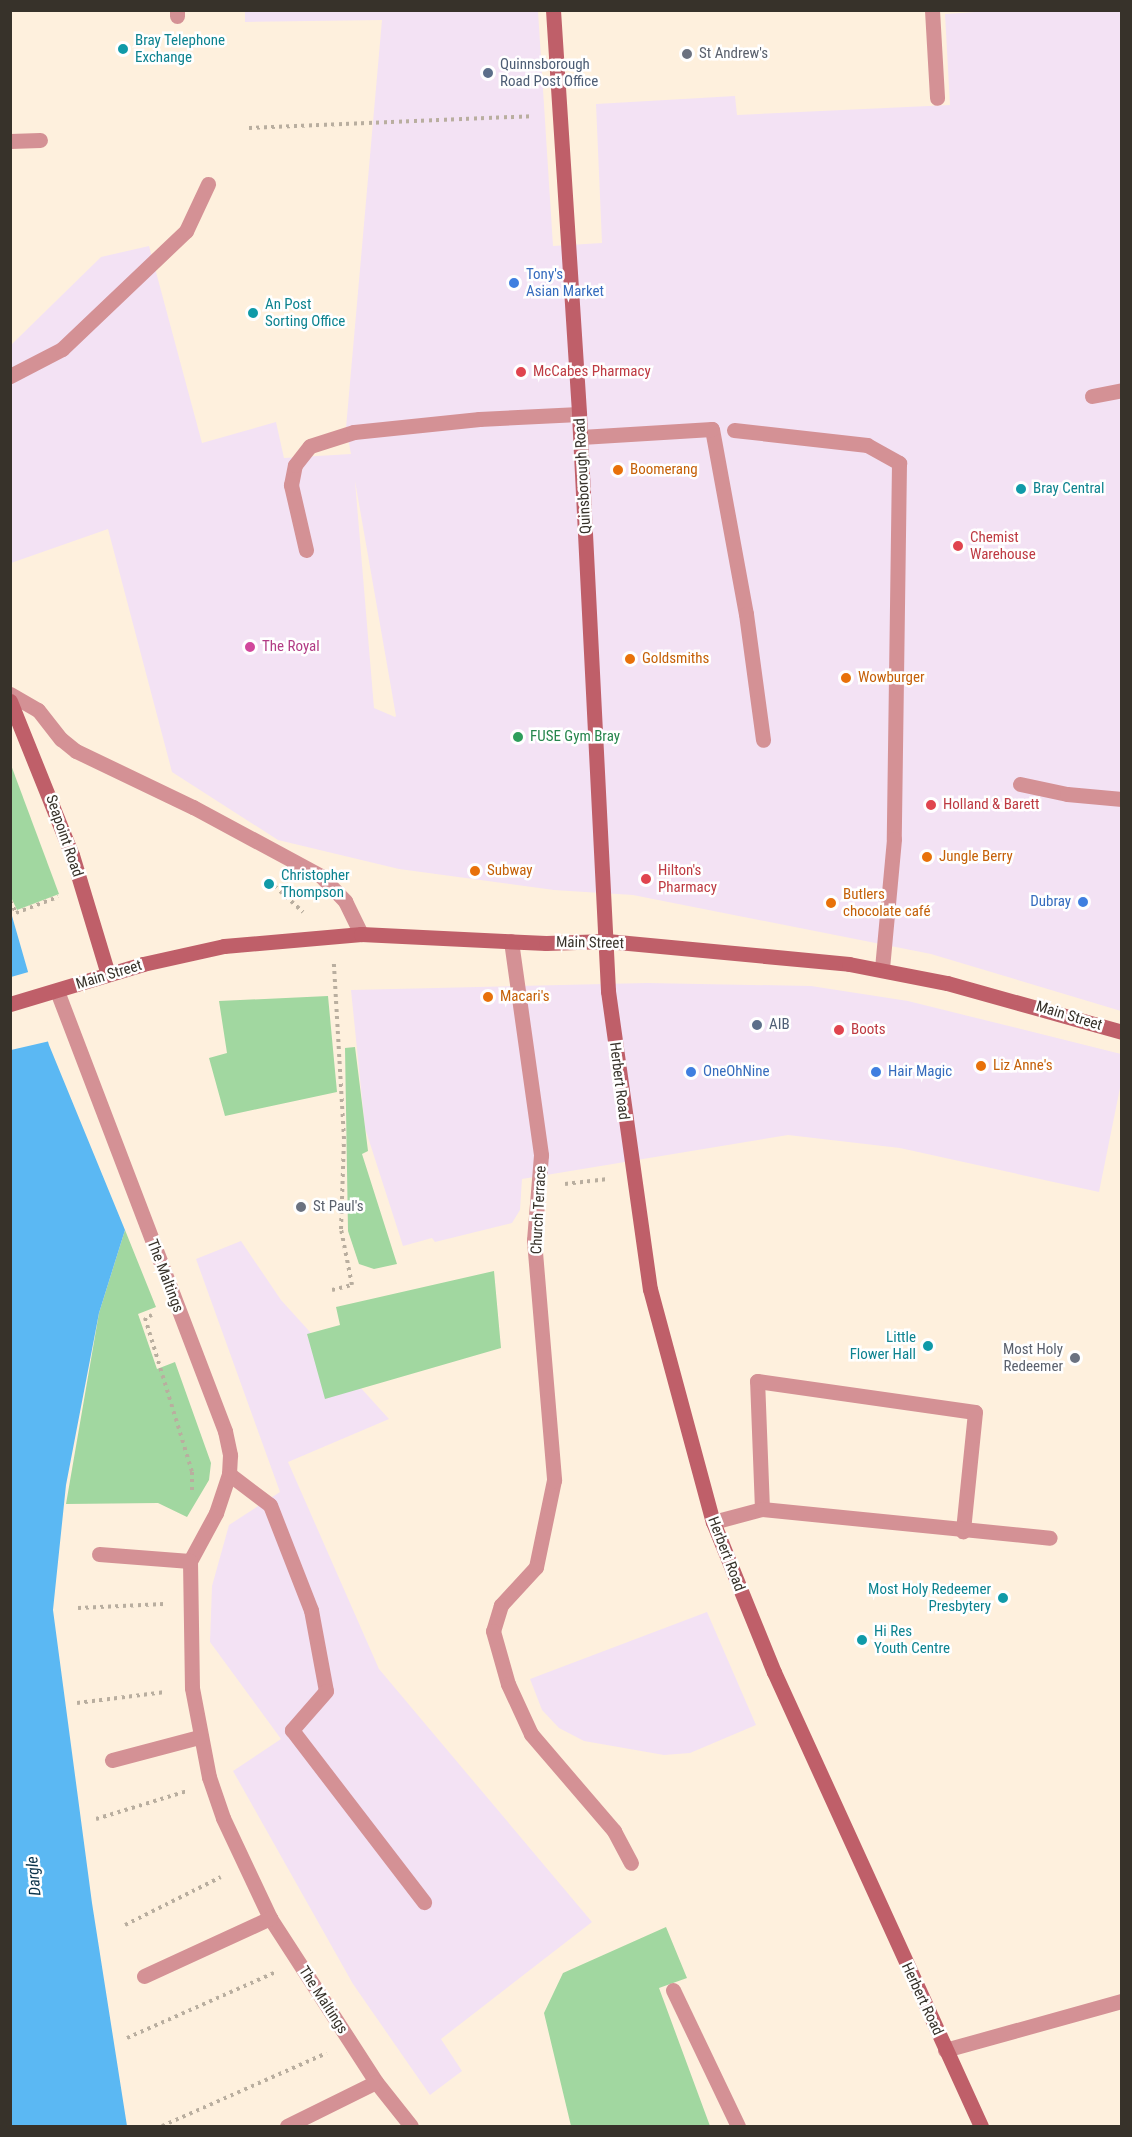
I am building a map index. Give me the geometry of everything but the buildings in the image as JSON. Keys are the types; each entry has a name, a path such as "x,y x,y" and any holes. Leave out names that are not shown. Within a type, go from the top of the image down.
{"main road":[{"name":"Quinsborough Road","path":"553,10 579,414 607,942"},
{"name":"Seapoint Road","path":"10,701 72,855 108,974"},
{"name":"Main Street","path":"10,1004 108,974 224,946 332,934 362,934 511,942 607,942 882,969 1049,1009 1122,1032"},
{"name":"Herbert Road","path":"607,942 608,991 631,1175 650,1289 712,1522 774,1672 981,2127"}],"street":[{"path":"932,10 937,98"},
{"path":"10,141 40,140"},
{"path":"10,376 62,348 186,231 208,184"},
{"path":"1092,396 1122,390"},
{"path":"306,550 291,485 295,465 310,446 354,432 479,419 579,414"},
{"path":"580,437 712,429 746,614 762,740"},
{"path":"734,430 867,445 899,463 894,839 882,969"},
{"path":"10,694 38,710 61,739 76,751 193,807 321,876 345,901 362,934"},
{"path":"1020,784 1066,794 1122,799"},
{"name":"Church Terrace","path":"511,942 541,1155 534,1240 554,1480 536,1567 501,1605 493,1631 508,1684 531,1734 614,1831 631,1863"},
{"name":"The Maltings","path":"57,991 225,1431 229,1474 216,1513 190,1561 189,1645 199,1737 223,1818 270,1918 376,2082 411,2127"},
{"path":"762,1509 757,1381 975,1413 963,1531"},
{"path":"229,1474 270,1504 311,1610 326,1691 292,1730 424,1902"},
{"path":"712,1522 762,1509 1050,1538"},
{"path":"99,1554 190,1561"},
{"path":"112,1760 199,1737"},
{"path":"144,1976 270,1918"},
{"path":"673,1990 738,2127"},
{"path":"945,2050 1122,2001"},
{"path":"287,2127 376,2082"}],"path":[{"path":"249,128 560,115"},
{"path":"10,902 16,913 60,897"},
{"path":"332,934 344,1139 341,1229 352,1284 332,1290"},
{"path":"540,1187 631,1175"},
{"path":"78,1608 166,1604"},
{"path":"77,1703 175,1691"},
{"path":"96,1819 194,1789"},
{"path":"125,1924 229,1873"},
{"path":"127,2038 282,1970"},
{"path":"162,2127 330,2051"}],"shaded area":[{"path":"1006,10 1121,11 1121,1011 931,954 633,895 554,890 399,869 278,840 172,772 108,529 11,563 11,345 101,257 149,246 202,443 276,422 284,458 351,454 346,428 382,20 245,22 245,11 538,11 553,246 602,243 596,104 735,96 737,115 950,105 945,14","holes":["355,481 396,716 374,708"]},
{"path":"647,983 811,986 908,1001 1121,1054 1121,1083 1099,1192 900,1148 788,1135 522,1179 520,1210 512,1223 435,1242 432,1238 403,1246 365,1128 351,990"},
{"path":"241,1241 281,1300 389,1419 288,1462 379,1669 592,1922 441,2039 462,2071 430,2095 353,1984 233,1771 281,1739 210,1642 212,1586 229,1525 280,1492 196,1259"},
{"path":"707,1612 756,1725 690,1753 664,1755 584,1741 559,1728 542,1710 530,1679"}],"green space":[{"path":"11,765 59,894 17,910 10,895"},
{"path":"328,996 337,1092 225,1116 209,1058 227,1053 219,1001"},
{"path":"355,1047 368,1151 362,1154 397,1264 374,1269 359,1264 348,1231 345,1048"},
{"path":"125,1230 156,1307 138,1314 157,1369 175,1362 211,1463 209,1480 187,1517 158,1503 66,1504 99,1313"},
{"path":"494,1271 501,1348 325,1399 307,1334 340,1325 336,1307"},
{"path":"666,1927 687,1978 659,1988 710,2126 571,2126 544,2013 563,1973"}],"water":[{"name":"Dargle","path":"10,909 49,1045 125,1230 99,1313 66,1485 53,1610 92,1903 127,2126 11,2126"}],"pier":[{"path":"32,971 50,1041 11,1050 11,977"}],"place":[{"name":"Bray Telephone Exchange","path":"123,49"},
{"name":"St Andrew's","path":"687,54"},
{"name":"Quinnsborough Road Post Office","path":"488,73"},
{"name":"Tony's Asian Market","path":"514,283"},
{"name":"An Post Sorting Office","path":"253,313"},
{"name":"McCabes Pharmacy","path":"521,372"},
{"name":"Boomerang","path":"618,470"},
{"name":"Bray Central","path":"1021,489"},
{"name":"Chemist Warehouse","path":"958,546"},
{"name":"The Royal","path":"250,647"},
{"name":"Goldsmiths","path":"630,659"},
{"name":"Wowburger","path":"846,678"},
{"name":"FUSE Gym Bray","path":"518,737"},
{"name":"Holland & Barett","path":"931,805"},
{"name":"Jungle Berry","path":"927,857"},
{"name":"Subway","path":"475,871"},
{"name":"Hilton's Pharmacy","path":"646,879"},
{"name":"Christopher Thompson","path":"269,884"},
{"name":"Dubray","path":"1083,902"},
{"name":"Butlers chocolate café","path":"831,903"},
{"name":"Macari's","path":"488,997"},
{"name":"AIB","path":"757,1025"},
{"name":"Boots","path":"839,1030"},
{"name":"Liz Anne's","path":"981,1066"},
{"name":"OneOhNine","path":"691,1072"},
{"name":"Hair Magic","path":"876,1072"},
{"name":"St Paul's","path":"301,1207"},
{"name":"Little Flower Hall","path":"928,1346"},
{"name":"Most Holy Redeemer","path":"1075,1358"},
{"name":"Most Holy Redeemer Presbytery","path":"1003,1598"},
{"name":"Hi Res Youth Centre","path":"862,1640"}]}
